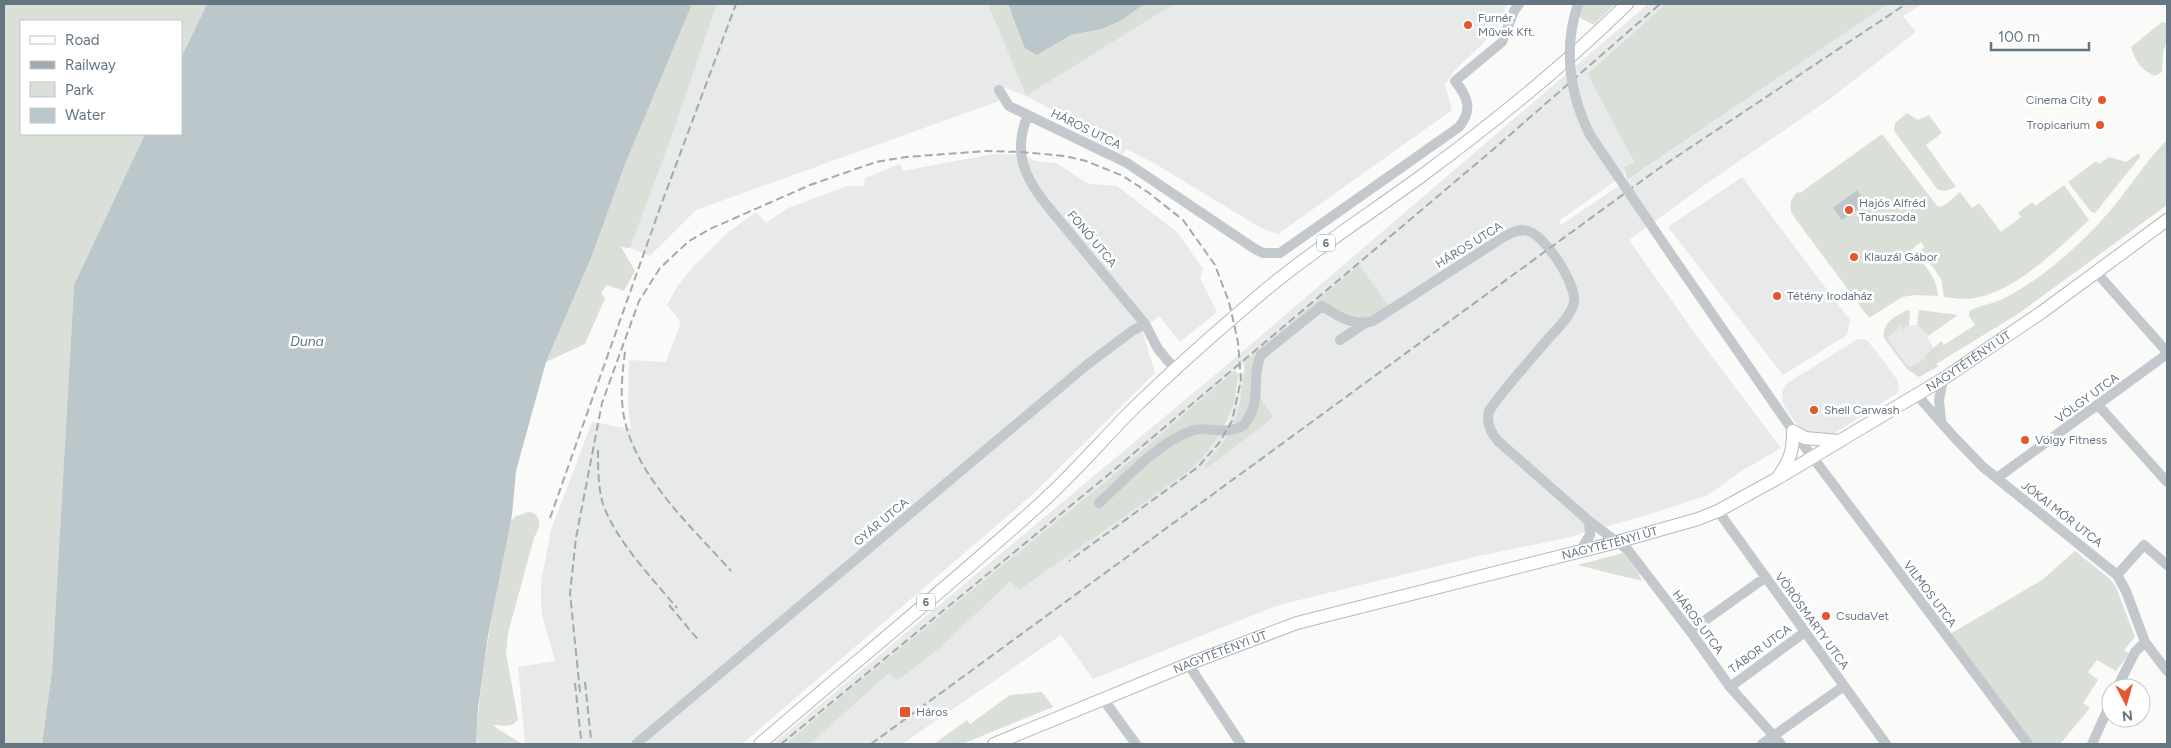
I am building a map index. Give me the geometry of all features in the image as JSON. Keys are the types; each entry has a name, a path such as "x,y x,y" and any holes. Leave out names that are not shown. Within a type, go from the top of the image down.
{"main road":[{"name":"6","path":"760,744 1030,513 1076,470 1126,416 1175,369 1282,277 1485,127 1562,64 1627,4"},
{"name":"NAGYTÉTÉNYI ÚT","path":"994,744 1188,664 1297,622 1698,520 1718,511 1813,458 1943,379 2042,312 2167,220"},
{"path":"1793,431 1805,438 1840,442"},
{"path":"1778,478 1791,457 1793,431"}],"street":[{"name":"HÁROS UTCA","path":"999,90 1006,102 1028,115 1127,163 1255,249 1271,254 1287,250 1459,127 1468,113 1469,105 1465,93 1455,81 1502,42 1514,11 1519,4"},
{"name":"VILMOS UTCA","path":"1578,4 1568,46 1569,70 1580,114 1590,134 1793,431 2028,744"},
{"name":"FONÓ UTCA","path":"1028,115 1020,139 1023,165 1031,182 1045,203 1145,324 1158,349 1175,369"},
{"name":"HÁROS UTCA","path":"1340,340 1364,323 1379,318 1510,234 1522,230 1538,236 1571,283 1574,302 1564,320 1489,411 1488,424 1492,434 1498,442 1589,521 1628,550 1730,687 1781,744"},
{"path":"2096,272 2167,353"},
{"path":"1100,503 1162,447 1178,436 1194,430 1226,432 1238,429 1248,419 1257,394 1258,363 1266,350 1322,306 1350,321 1364,323"},
{"name":"GYÁR UTCA","path":"636,744 1088,364 1132,330 1145,324"},
{"name":"VÖLGY UTCA","path":"1997,478 2167,353"},
{"path":"1941,421 1939,400 1943,379"},
{"name":"JÓKAI MÓR UTCA","path":"1917,395 1959,442 1997,478 2117,575 2126,592 2145,642 2167,670"},
{"path":"2098,405 2167,482"},
{"name":"VÖRÖSMARTY UTCA","path":"1718,511 1883,743"},
{"path":"1580,551 1590,535 1589,521"},
{"path":"2117,575 2144,545 2167,566"},
{"path":"1690,631 1766,577"},
{"name":"TÁBOR UTCA","path":"1730,687 1805,632"},
{"path":"2122,678 2136,652 2145,642"},
{"path":"1188,664 1241,744"},
{"path":"1762,744 1844,686"},
{"path":"1103,699 1136,744"},
{"path":"2092,744 2101,724"}],"shaded area":[{"path":"717,4 988,4 1026,96 1005,88 995,91 999,101 696,210 650,256 630,248 671,138"},
{"path":"1174,4 1507,4 1497,30 1455,70 1445,84 1452,110 1278,234 1261,228 1157,165 1126,149 1122,154 1072,128 1075,122 1026,96"},
{"path":"1648,4 1666,4 1587,74 1634,162 1624,167 1625,174 1559,221 1561,225 1888,4 1922,4 1903,16 1916,32 1831,98 1706,184 1629,240 1698,338 1781,448 1740,472 1708,495 1566,538 1479,556 1279,605 1093,679 1061,635 902,744 810,744 889,673 936,651 1010,582 1189,471 1211,447 1228,422 1238,387 1238,373 1244,373 1243,387 1234,424 1226,438 1206,463 1274,418 1259,398 1252,364 1258,354 1325,305 1358,319 1359,265 1110,478 850,689 786,744 773,744 1229,363"},
{"path":"992,154 1024,155 1035,161 1056,163 1089,184 1117,186 1177,232 1203,269 1200,278 1217,312 1180,342 1159,316 1142,330 1155,373 1032,495 742,744 525,744 518,667 555,661 541,605 541,583 551,530 592,422 631,429 628,407 629,360 666,362 681,322 667,305 678,285 726,234 756,212 766,223 788,208 847,186 864,186 865,178 900,164 903,171"},
{"path":"1742,177 1850,320 1847,335 1783,375 1668,227"},
{"path":"1909,325 1917,325 1926,335 1934,349 1926,358 1911,367 1906,364 1887,338 1901,326 1904,328"},
{"path":"1860,339 1867,340 1882,359 1898,381 1899,392 1829,437 1801,431 1783,404 1782,393 1786,384"}],"green space":[{"path":"4,4 207,4 182,56 182,20 20,20 20,135 145,135 74,285 52,671 42,744 4,744"},
{"path":"692,4 717,4 671,138 630,248 621,247 635,271 624,291 607,285 601,293 605,298 585,344 546,362 591,258 626,162"},
{"path":"988,4 1008,4 1011,13 1037,55 1071,35 1102,29 1122,20 1144,4 1174,4 1026,96"},
{"path":"1583,4 1615,4 1594,25 1578,17"},
{"path":"1666,4 1888,4 1627,180 1624,167 1634,162 1587,74"},
{"path":"2162,22 2167,23 2167,42 2163,52 2162,72 2155,76 2147,72 2140,65 2131,47"},
{"path":"1907,113 1918,120 1929,115 1942,133 1926,145 1956,187 1946,191 1938,190 1894,131 1895,123"},
{"path":"1882,134 1938,207 1945,205 1960,192 1972,208 1979,203 2001,232 2021,217 2018,213 2032,202 2035,206 2064,185 2089,220 2051,255 2021,278 1990,294 1971,299 1944,297 1941,279 1921,250 1924,247 1921,242 1911,250 1932,276 1938,296 1915,295 1902,297 1869,318 1792,214 1790,204 1798,192 1800,193"},
{"path":"2167,141 2167,205 2018,314 1936,364 1939,366 1919,377 1907,369 1884,338 1885,328 1890,321 1907,310 1910,311 1909,325 1903,329 1901,326 1887,338 1906,364 1911,367 1925,358 1941,341 1944,345 1975,325 1969,316 1969,311 1996,302 2020,290 2061,259 2087,236 2110,211 2156,152"},
{"path":"2139,153 2140,157 2095,213 2091,212 2068,182 2096,161 2099,164 2109,157 2126,162"},
{"path":"1359,265 1389,306 1371,316 1357,318 1325,305 1258,354 1252,371 1255,387 1274,417 1204,470 1211,457 1226,438 1235,420 1240,401 1245,361"},
{"path":"1919,310 1958,315 1928,336 1917,325"},
{"path":"1234,371 1238,373 1237,388 1230,414 1217,439 1189,471 1019,590 1010,582 936,651 898,680 889,673 810,744 786,744 850,689 1110,478"},
{"path":"528,512 534,513 537,516 539,525 508,633 506,653 518,719 510,725 494,725 522,744 476,744 485,660 510,522 516,516"},
{"path":"2075,551 2111,580 2116,587 2135,637 2124,650 2129,654 2116,671 2097,660 2088,672 2098,680 2083,703 2090,708 2060,744 2031,744 1950,634 2042,580"},
{"path":"1624,553 1638,572 1642,581 1577,565"},
{"path":"1042,692 1053,707 962,744 934,744 967,720 970,724 1010,695"}],"water":[{"name":"Duna","path":"207,4 692,4 626,162 591,258 546,362 516,471 512,515 488,636 478,708 476,744 42,744 52,671 74,285 145,135 182,135 182,56"},
{"path":"1008,4 1144,4 1122,20 1102,29 1071,35 1037,55 1025,48"},
{"path":"1857,190 1866,203 1842,220 1833,208"}],"railway":[{"path":"550,518 661,205 736,4"},
{"path":"781,744 1108,475 1496,147 1660,4"},
{"path":"871,744 1658,169 1906,4"},
{"path":"580,692 570,593 576,538 602,403 639,301 660,268 689,241 710,229 810,185 876,162 906,157 986,151 1065,156 1086,161 1123,176 1149,193 1183,220 1215,265 1229,302 1238,342 1241,380 1232,421 1219,443 1198,467 1069,561"},
{"path":"625,352 622,385 624,417 630,439 640,460 667,500 731,571"},
{"path":"598,450 600,491 609,518 636,559 677,608"},
{"path":"669,605 700,642"},
{"path":"585,682 591,739"},
{"path":"575,683 581,739"}],"place":[{"name":"Furnér Művek Kft.","path":"1468,25"},
{"name":"Cinema City","path":"2102,100"},
{"name":"Tropicarium","path":"2100,125"},
{"name":"Hajós Alfréd Tanuszoda","path":"1849,210"},
{"name":"Klauzál Gábor","path":"1854,257"},
{"name":"Tétény Irodaház","path":"1777,296"},
{"name":"Shell Carwash","path":"1814,410"},
{"name":"Völgy Fitness","path":"2025,440"},
{"name":"CsudaVet","path":"1826,616"},
{"name":"Háros","path":"905,712"}]}
